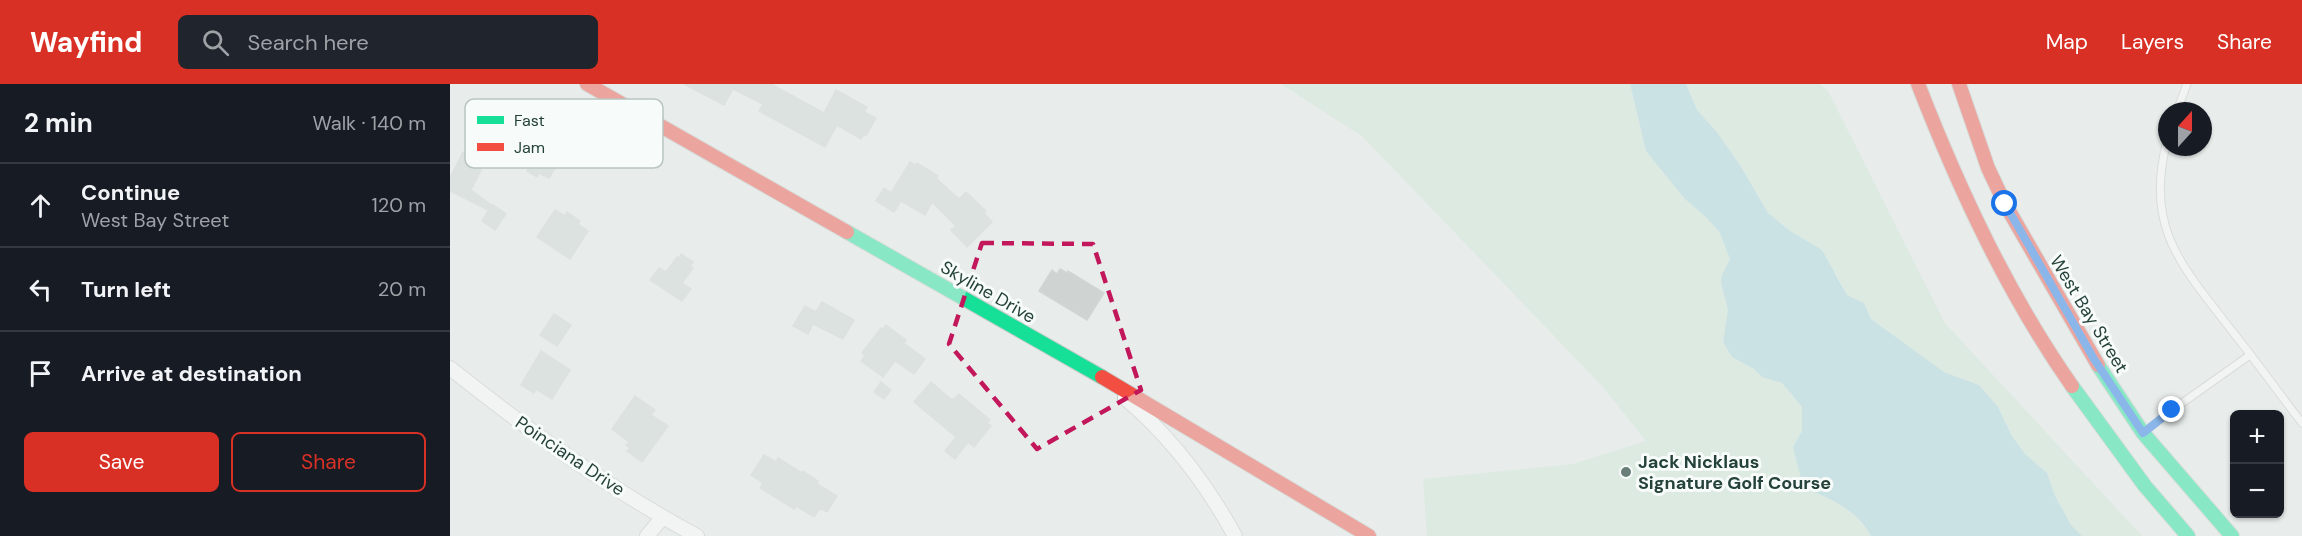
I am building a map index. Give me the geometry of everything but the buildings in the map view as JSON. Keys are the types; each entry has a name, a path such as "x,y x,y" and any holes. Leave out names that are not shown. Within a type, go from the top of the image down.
{"main road":[{"name":"Skyline Drive","path":"587,84 613,99"},
{"path":"1918,84 1958,182 1998,262 2040,338 2127,463 2188,536"},
{"name":"West Bay Street","path":"1959,84 1988,168 2005,204 2094,359 2143,433 2232,536"},
{"name":"Skyline Drive","path":"663,127 1100,376 1369,536"}],"street":[{"name":"Poinciana Drive","path":"450,368 524,427 663,517 697,536"},
{"path":"1100,376 1136,407 1191,465 1235,536"},
{"path":"647,536 663,517"}],"lane":[{"path":"2180,102 2187,84"},
{"path":"2164,156 2159,177 2162,215 2169,242 2185,270 2302,423"},
{"path":"2143,433 2250,355"}],"highlighted area":[{"path":"982,243 1093,244 1141,390 1037,449 949,344"}],"green space":[{"path":"1281,84 1630,84 1646,151 1685,199 1720,233 1730,259 1723,276 1728,313 1723,342 1732,357 1754,369 1762,377 1782,383 1802,407 1802,431 1793,447 1801,479 1808,490 1826,497 1852,513 1866,527 1871,536 1427,536 1423,479 1573,464 1646,441 1602,386 1363,137"},
{"path":"1686,84 1820,84 1828,91 1945,323 2142,536 1923,536 2052,488 2047,473 2025,454 2012,436 1998,407 1979,385 1944,372 1871,319 1864,303 1847,295 1836,273 1768,213 1740,165 1716,131 1697,110"}],"water":[{"path":"1630,84 1686,84 1697,110 1716,131 1740,165 1768,213 1790,231 1822,250 1847,295 1864,303 1871,319 1944,372 1979,385 1998,407 2012,436 2025,454 2047,473 2055,496 2071,525 2082,536 1871,536 1866,527 1844,507 1808,490 1801,479 1793,447 1802,431 1802,407 1782,383 1762,377 1754,369 1732,357 1723,342 1728,310 1721,282 1730,259 1720,233 1685,199 1646,151"}],"traffic: fast":[{"path":"847,232 1102,377"},
{"path":"2098,365 2143,433 2232,536"},
{"path":"2072,386 2145,486 2188,536"}],"traffic: jam":[{"path":"587,84 613,99"},
{"path":"1918,84 1950,162 1986,240 2026,314 2072,386"},
{"path":"1959,84 1988,168 2005,204 2098,365"},
{"path":"663,127 847,232"},
{"path":"1102,377 1369,536"}],"place":[{"name":"Jack Nicklaus Signature Golf Course","path":"1626,472"}],"route":[{"path":"2005,204 2094,359 2143,433 2172,410"}]}
